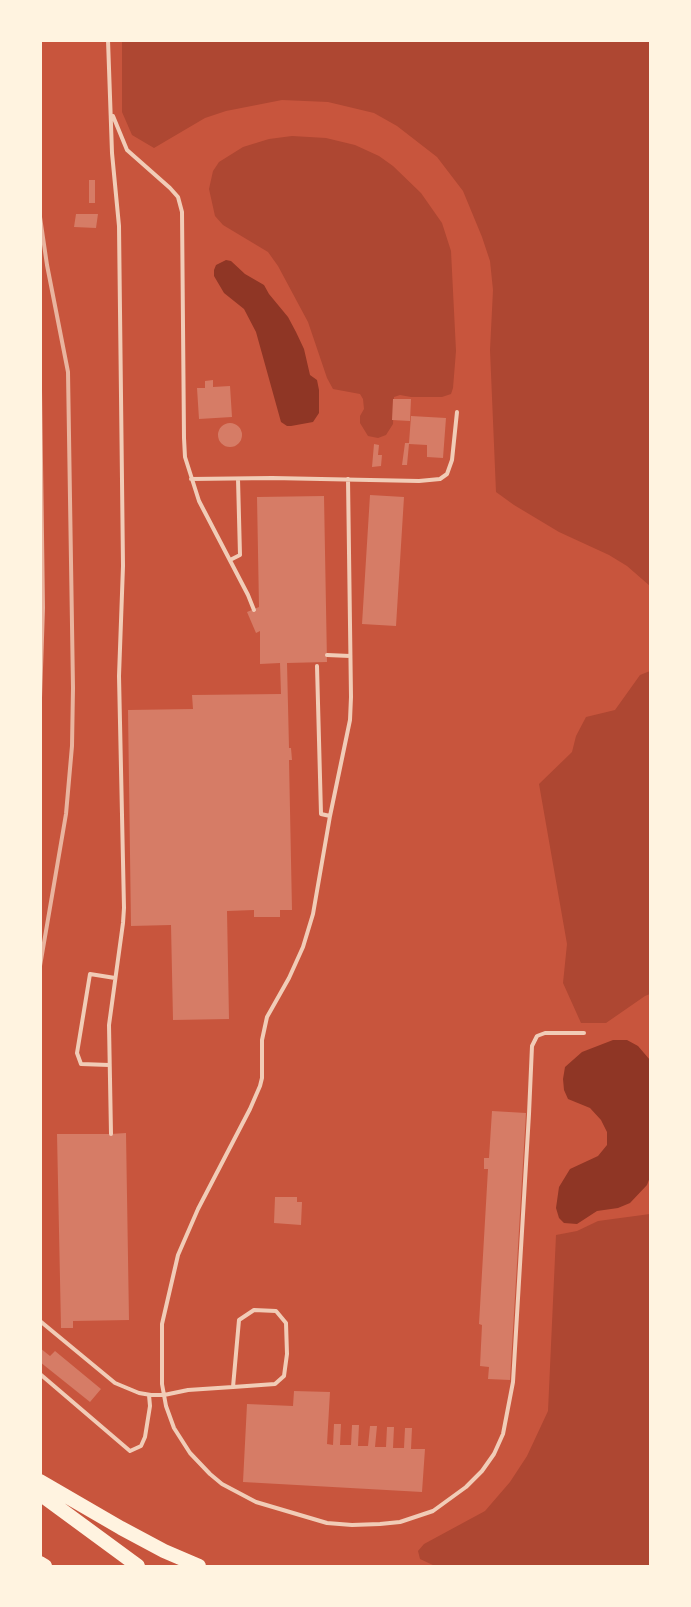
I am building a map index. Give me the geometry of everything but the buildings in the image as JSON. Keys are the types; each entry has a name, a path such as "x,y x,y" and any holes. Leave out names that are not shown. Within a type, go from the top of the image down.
{"highway":[{"path":"40,1481 164,1551 199,1566"},
{"path":"40,1494 138,1566"},
{"path":"40,1563 45,1566"}],"lane":[{"path":"108,40 112,153 119,226 123,546 119,676 124,908 109,1025 111,1134"},
{"path":"111,113 127,150 178,197 182,212 185,457 199,501 254,610"},
{"path":"191,479 419,481 440,479 447,474 452,460 457,412"},
{"path":"230,560 240,555 238,479"},
{"path":"348,479 350,720 313,914 303,947 267,1017 262,1040 260,1086 198,1209 178,1255 162,1324 161,1364 164,1395 174,1428 190,1453 222,1484 256,1502 327,1523 380,1524 400,1521 433,1511 482,1472 503,1434 513,1382 530,1114 532,1046 537,1036 544,1033 584,1033"},
{"path":"327,655 350,656"},
{"path":"317,666 321,814 330,816"},
{"path":"109,1065 81,1064 78,1047 90,974 115,978"},
{"path":"40,1321 115,1383 149,1395 164,1395 188,1390 233,1387 274,1384 285,1376 286,1323 276,1311 254,1310 239,1320 233,1387"},
{"path":"40,1374 130,1451 141,1446 145,1437 150,1406 149,1395"}],"shaded area":[{"path":"122,41 650,41 650,586 627,566 609,555 559,532 496,492 490,350 493,290 490,261 463,191 437,157 397,126 374,113 328,102 282,100 226,111 205,118 154,148 132,135 122,112"},
{"path":"292,136 326,138 355,145 379,156 393,166 421,193 442,223 451,251 456,351 451,394 442,397 400,395 394,397 393,424 386,435 378,438 368,436 360,423 360,416 364,409 360,394 333,389 308,322 268,252 223,225 215,216 209,189 213,171 219,162 243,147 269,139"},
{"path":"226,260 231,261 245,274 264,285 288,317 304,349 310,375 317,380 319,413 313,422 287,426 281,422 256,332 244,309 224,293 214,276 216,265"},
{"path":"650,671 650,994 606,1023 581,1023 563,983 567,944 539,784 572,752 576,736 586,717 615,710 640,675"},
{"path":"613,1040 627,1040 638,1046 650,1060 650,1177 647,1185 630,1203 618,1208 597,1211 577,1224 564,1223 559,1218 556,1208 559,1187 570,1169 598,1156 607,1145 607,1132 601,1120 590,1108 568,1099 564,1090 565,1067 582,1052"},
{"path":"650,1214 650,1566 435,1566 420,1559 418,1551 424,1544 485,1511 510,1482 527,1456 548,1411 556,1235 577,1231 598,1221"}],"railway":[{"path":"40,217 68,372 73,688 72,746 66,814 40,966"},
{"path":"40,390 43,608 40,698"}]}
